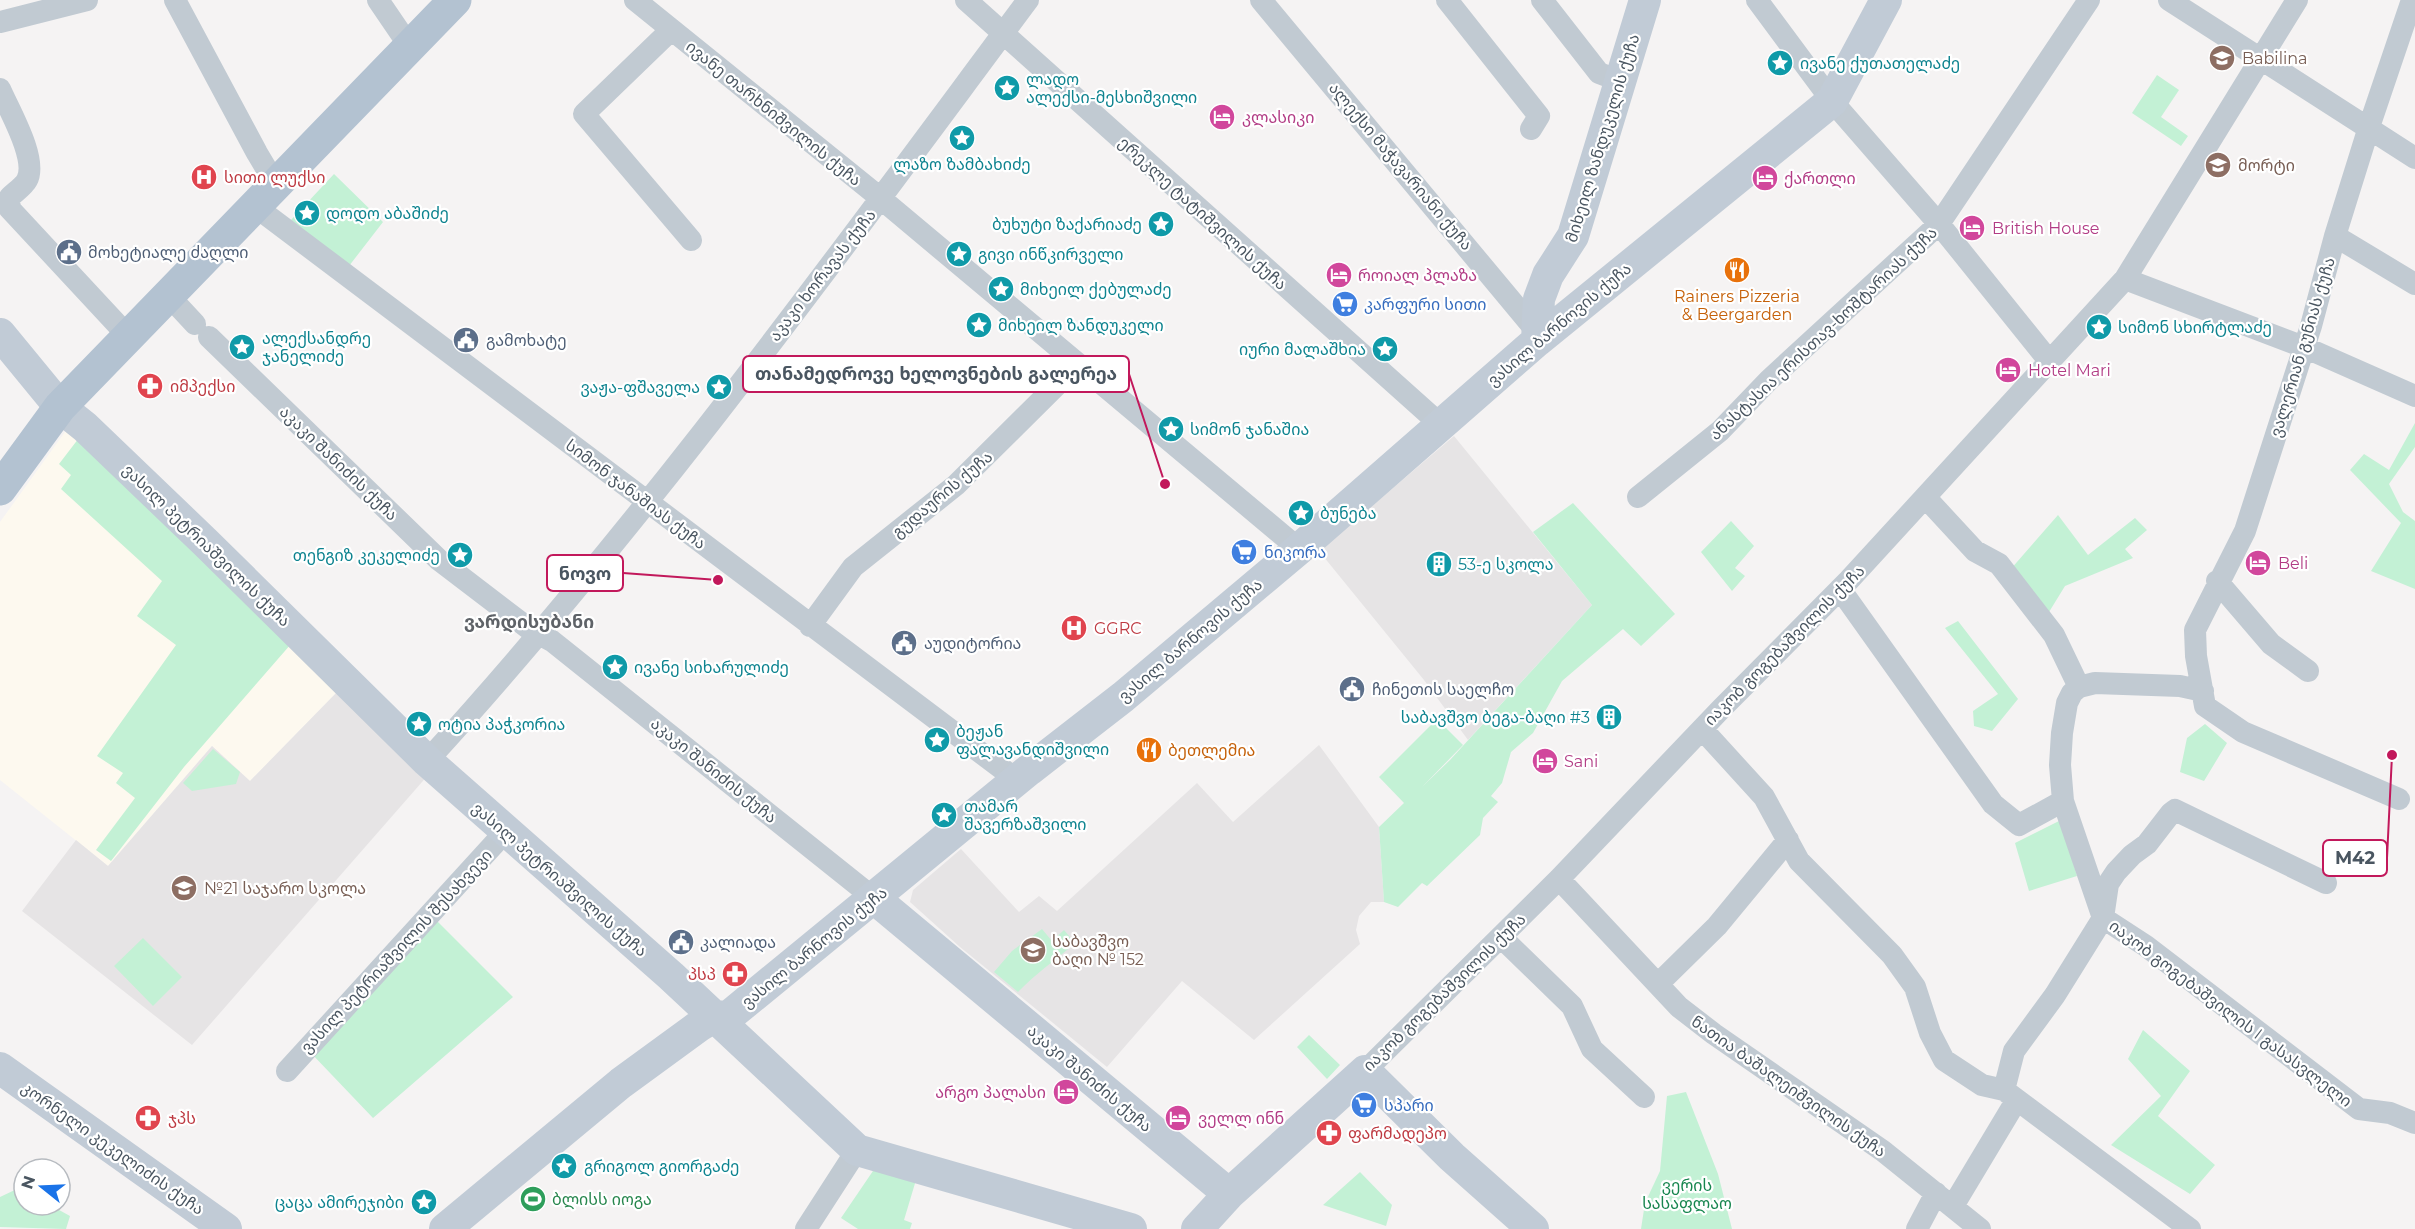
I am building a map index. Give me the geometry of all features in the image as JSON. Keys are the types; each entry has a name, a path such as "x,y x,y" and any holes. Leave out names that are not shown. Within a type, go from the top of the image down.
{"main road":[{"path":"0,489 60,407 455,0"}],"street":[{"path":"0,22 87,0"},
{"path":"175,0 257,153 266,196"},
{"path":"378,0 410,47"},
{"name":"ივანე თარხნიშვილის ქუჩა","path":"635,0 880,199 1299,549"},
{"name":"ერეკლე ტატიშვილის ქუჩა","path":"966,0 1441,425"},
{"name":"აკაკი ხორავას ქუჩა","path":"427,761 648,501 880,199 1028,0"},
{"name":"ალექსი მაჭავარიანი ქუჩა","path":"1261,0 1499,286 1538,337"},
{"path":"1448,0 1539,116 1531,129"},
{"path":"1542,0 1599,73 1620,81"},
{"name":"მიხეილ ზანდუკელის ქუჩა","path":"1538,337 1539,299 1548,275 1574,236 1645,0"},
{"path":"1757,0 1832,101 1939,224 2050,362"},
{"name":"ვასილ ბარნოვის ქუჩა","path":"445,1229 621,1083 714,1017 729,1016 1017,780 1123,697 1299,549 1538,337 1832,101 1886,0"},
{"name":"ანასტასია ერისთავ-ხოშტარიას ქუჩა","path":"1638,497 1720,431 1769,380 1939,224 2089,0"},
{"path":"2169,0 2415,158"},
{"name":"იაკობ გოგებაშვილის ქუჩა","path":"1197,1229 1229,1194 1365,1071 1559,879 1926,498 2125,279 2263,59 2297,0"},
{"name":"ვალერიან გუნიას ქუჩა","path":"2203,691 2195,630 2217,581 2245,531 2304,347 2369,127 2412,0"},
{"path":"671,30 584,114 691,240"},
{"path":"0,90 26,149 30,167 27,181 10,197 9,208 128,336"},
{"name":"სიმონ ჯანაშიას ქუჩა","path":"266,196 648,501 810,626 1017,780"},
{"path":"2335,236 2415,284"},
{"path":"1499,286 1520,290 1533,286 1548,275"},
{"path":"2125,279 2304,347 2415,396"},
{"name":"აკაკი შანიძის ქუჩა","path":"168,295 439,560 552,641 874,899 1229,1194"},
{"name":"ვასილ პეტრიაშვილის ქუჩა","path":"0,334 60,407 85,427 427,761 671,976 857,1150 1131,1229"},
{"name":"გუდაურის ქუჩა","path":"810,626 853,567 964,479 1078,364"},
{"path":"1926,498 1975,551 1999,564 2006,571 2054,634 2079,687 2095,682 2180,686 2203,691 2205,706 2222,720 2243,732 2399,799"},
{"path":"2217,581 2271,644 2308,671"},
{"path":"1840,589 1993,804 2019,825 2063,801"},
{"name":"იაკობ გოგებაშვილის I გასასვლელი","path":"2079,687 2072,693 2067,704 2062,733 2060,765 2063,801 2103,918 2146,946 2359,1109 2390,1113 2415,1123"},
{"path":"1702,729 1764,797 1799,861 1892,955 1915,987 1930,1033 1944,1060 1982,1085 2010,1096 2190,1229"},
{"path":"1917,1229 1945,1200 2010,1096 2014,1051 2055,995 2103,918 2109,884 2116,872 2132,855 2147,844 2165,818 2175,810 2326,882"},
{"name":"ვასილ პეტრიაშვილის შესახვევი","path":"287,1071 506,831"},
{"path":"1659,983 1717,926 1788,840"},
{"name":"ნათია ბაშალეიშვილის ქუჩა","path":"1559,879 1659,983 1679,1007 1714,1034 1883,1151 1980,1229"},
{"path":"1501,937 1572,1006 1592,1049 1644,1096"},
{"name":"კორნელი კეკელიძის ქუჩა","path":"0,1068 226,1229"},
{"path":"1365,1071 1452,1157 1533,1229"},
{"path":"814,1226 857,1150"}],"shaded area":[{"path":"70,425 339,690 250,781 212,746 108,866 0,780 0,522"},
{"path":"1454,436 1592,605 1468,740 1424,680 1319,551"},
{"name":"№21 საჯარო სკოლა","path":"339,690 429,774 192,1045 22,911 76,840 108,866 212,746 250,781"},
{"path":"1319,745 1379,827 1384,902 1371,902 1359,916 1356,930 1360,944 1254,1040 1182,981 1107,1067 960,947 910,902 913,890 961,849 1019,912 1039,896 1057,911 1197,783 1233,822"}],"green space":[{"path":"2157,75 2179,90 2161,117 2188,136 2181,146 2132,113"},
{"path":"334,174 383,222 349,266 291,220"},
{"path":"2415,423 2415,447 2389,484 2403,512 2415,521 2415,589 2371,571 2401,523 2350,470 2364,454 2389,470"},
{"path":"82,434 291,644 184,767 111,861 96,850 135,798 116,783 123,773 97,756 176,645 137,616 162,581 61,489 71,475 59,464"},
{"path":"1573,503 1675,614 1641,646 1623,629 1562,681 1533,733 1511,752 1502,783 1491,796 1498,802 1483,818 1480,835 1427,886 1422,883 1398,907 1384,902 1379,827 1404,803 1379,777 1437,719 1463,745 1422,787 1450,760 1592,605 1533,532"},
{"path":"2058,515 2088,555 2135,518 2147,530 2125,549 2133,558 2065,586 2049,612 2010,570"},
{"path":"1731,521 1754,546 1735,568 1745,576 1732,591 1701,552"},
{"path":"1958,621 2018,699 1992,731 1974,726 1973,711 1998,694 1945,628"},
{"path":"2205,724 2227,743 2204,781 2180,772 2187,738"},
{"path":"213,749 240,772 236,784 192,791 183,783"},
{"path":"2061,820 2077,876 2029,891 2015,843"},
{"path":"437,921 513,997 373,1118 310,1052"},
{"path":"1042,929 1052,941 1064,930 1075,943 1018,992 994,972 1012,951"},
{"path":"143,938 182,977 153,1006 114,966"},
{"path":"2143,1030 2190,1071 2158,1116 2215,1165 2190,1194 2111,1145 2161,1096 2128,1059"},
{"path":"1309,1035 1340,1065 1327,1079 1297,1047"},
{"name":"ვერის სასაფლაო","path":"1686,1092 1718,1174 1732,1229 1641,1229 1645,1203 1660,1171 1667,1096"},
{"path":"875,1168 916,1180 904,1220 912,1223 910,1229 858,1229 841,1218"},
{"path":"1360,1172 1392,1205 1386,1226 1323,1205"},
{"path":"12,1191 12,1217 70,1217 66,1229 0,1227 0,1197"}],"place":[{"name":"Babilina","path":"2222,58"},
{"name":"ივანე ქუთათელაძე","path":"1780,63"},
{"name":"ლადო ალექსი-მესხიშვილი","path":"1007,88"},
{"name":"კლასიკი","path":"1222,117"},
{"name":"ლაზო ზამბახიძე","path":"962,138"},
{"name":"მორტი","path":"2218,165"},
{"name":"სითი ლუქსი","path":"204,177"},
{"name":"ქართლი","path":"1765,178"},
{"name":"დოდო აბაშიძე","path":"307,213"},
{"name":"ბუხუტი ზაქარიაძე","path":"1161,224"},
{"name":"British House","path":"1972,228"},
{"name":"მოხეტიალე ძაღლი","path":"69,252"},
{"name":"გივი ინწკირველი","path":"959,254"},
{"name":"Rainers Pizzeria & Beergarden","path":"1737,270"},
{"name":"როიალ პლაზა","path":"1339,275"},
{"name":"მიხეილ ქებულაძე","path":"1001,289"},
{"name":"კარფური სითი","path":"1345,304"},
{"name":"მიხეილ ზანდუკელი","path":"979,325"},
{"name":"სიმონ სხირტლაძე","path":"2099,327"},
{"name":"გამოხატე","path":"466,340"},
{"name":"ალექსანდრე ჯანელიძე","path":"242,347"},
{"name":"იური მალაშხია","path":"1385,349"},
{"name":"Hotel Mari","path":"2008,370"},
{"name":"იმპექსი","path":"150,386"},
{"name":"ვაჟა-ფშაველა","path":"719,387"},
{"name":"სიმონ ჯანაშია","path":"1171,429"},
{"name":"თანამედროვე ხელოვნების გალერეა","path":"1165,484"},
{"name":"ბუნება","path":"1301,513"},
{"name":"ნიკორა","path":"1244,552"},
{"name":"თენგიზ კეკელიძე","path":"460,555"},
{"name":"Beli","path":"2258,563"},
{"name":"53-ე სკოლა","path":"1439,564"},
{"name":"ნოვო","path":"718,580"},
{"name":"GGRC","path":"1074,628"},
{"name":"აუდიტორია","path":"904,643"},
{"name":"ივანე სიხარულიძე","path":"615,667"},
{"name":"ჩინეთის საელჩო","path":"1352,689"},
{"name":"საბავშვო ბეგა-ბაღი #3","path":"1609,717"},
{"name":"ოტია პაჭკორია","path":"419,724"},
{"name":"ბეჟან ფალავანდიშვილი","path":"937,740"},
{"name":"ბეთლემია","path":"1149,750"},
{"name":"M42","path":"2392,755"},
{"name":"Sani","path":"1545,761"},
{"name":"თამარ შავერზაშვილი","path":"944,815"},
{"name":"№21 საჯარო სკოლა","path":"184,888"},
{"name":"კალიადა","path":"681,942"},
{"name":"საბავშვო ბაღი № 152","path":"1033,950"},
{"name":"პსპ","path":"735,974"},
{"name":"არგო პალასი","path":"1066,1092"},
{"name":"სპარი","path":"1364,1105"},
{"name":"ჯპს","path":"148,1118"},
{"name":"ველლ ინნ","path":"1178,1118"},
{"name":"ფარმადეპო","path":"1329,1133"},
{"name":"გრიგოლ გიორგაძე","path":"564,1166"},
{"name":"ბლისს იოგა","path":"533,1199"},
{"name":"ცაცა ამირეჯიბი","path":"424,1202"}],"district":[{"name":"ვარდისუბანი","path":"529,622"}]}
